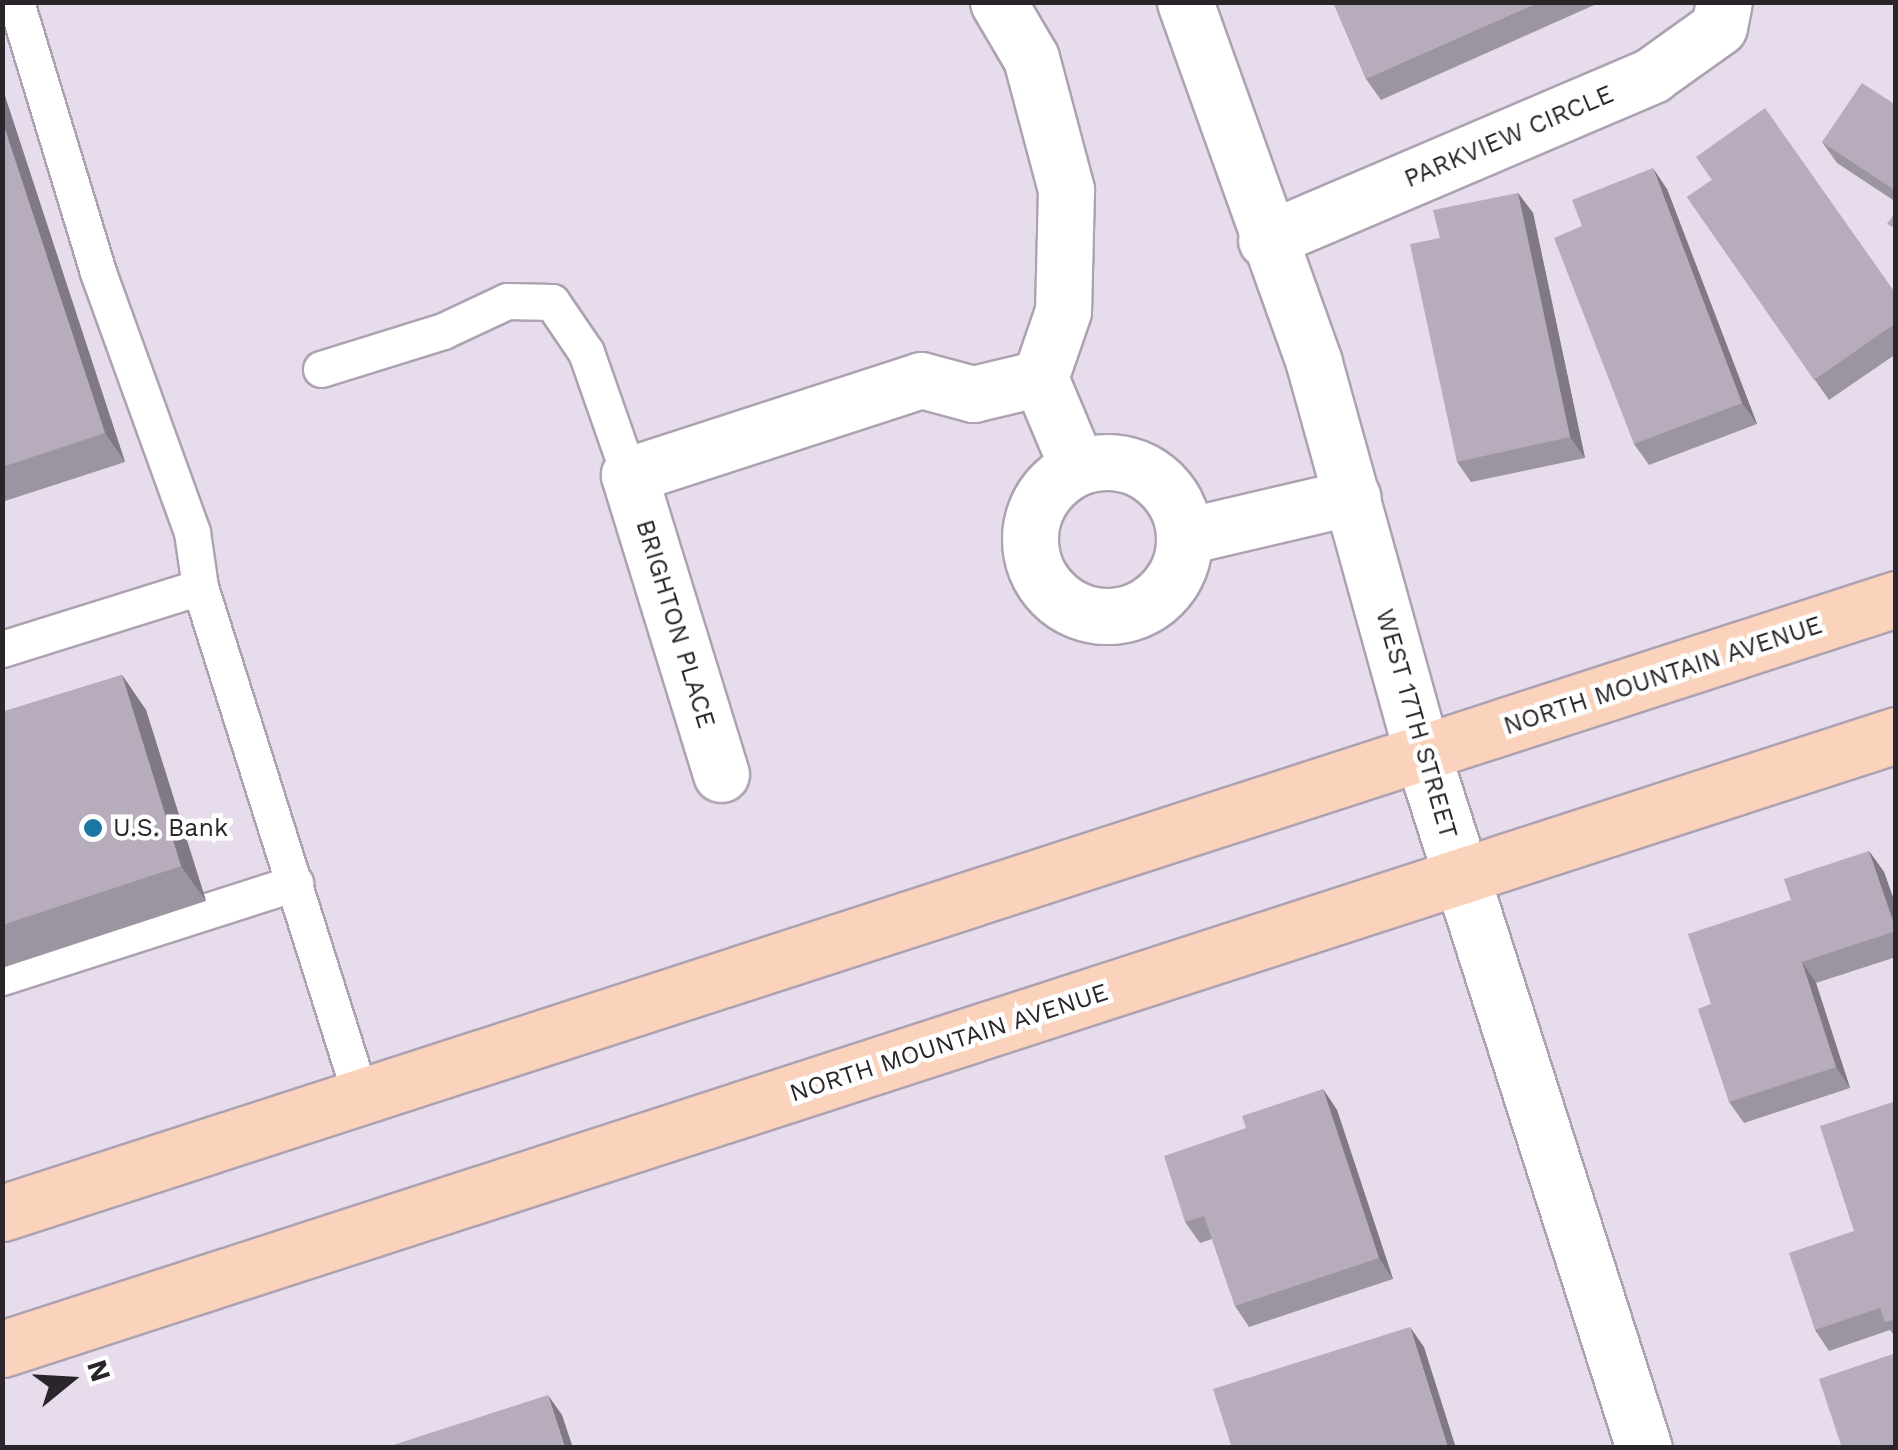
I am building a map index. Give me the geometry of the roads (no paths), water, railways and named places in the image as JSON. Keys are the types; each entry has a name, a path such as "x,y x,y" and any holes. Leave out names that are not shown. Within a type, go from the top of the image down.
{"main road":[{"name":"NORTH MOUNTAIN AVENUE","path":"2,1213 1423,756 1896,599"},
{"name":"NORTH MOUNTAIN AVENUE","path":"2,1349 1896,735"}],"street":[{"path":"998,2 1032,58 1066,190 1063,312 1040,378 1077,466"},
{"name":"WEST 17TH STREET","path":"1185,2 1266,240 1314,363 1423,756 1644,1448"},
{"name":"PARKVIEW CIRCLE","path":"1266,240 1652,75 1718,27 1724,2"},
{"path":"630,475 920,380 974,394 1040,378"},
{"path":"1106,461 1136,466 1161,482 1178,507 1186,536 1180,567 1163,593 1138,612 1093,615 1052,595 1035,570 1029,540 1034,509 1052,484 1077,466 1106,461"},
{"name":"BRIGHTON PLACE","path":"630,475 722,774"},
{"path":"1186,536 1352,498"}],"lane":[{"path":"16,2 98,272 192,532 200,587 361,1097"},
{"path":"321,369 442,331 508,302 552,302 586,352 630,475"},
{"path":"2,649 200,587"},
{"path":"2,977 295,883"}],"place":[{"name":"U.S. Bank","path":"93,828"}]}
